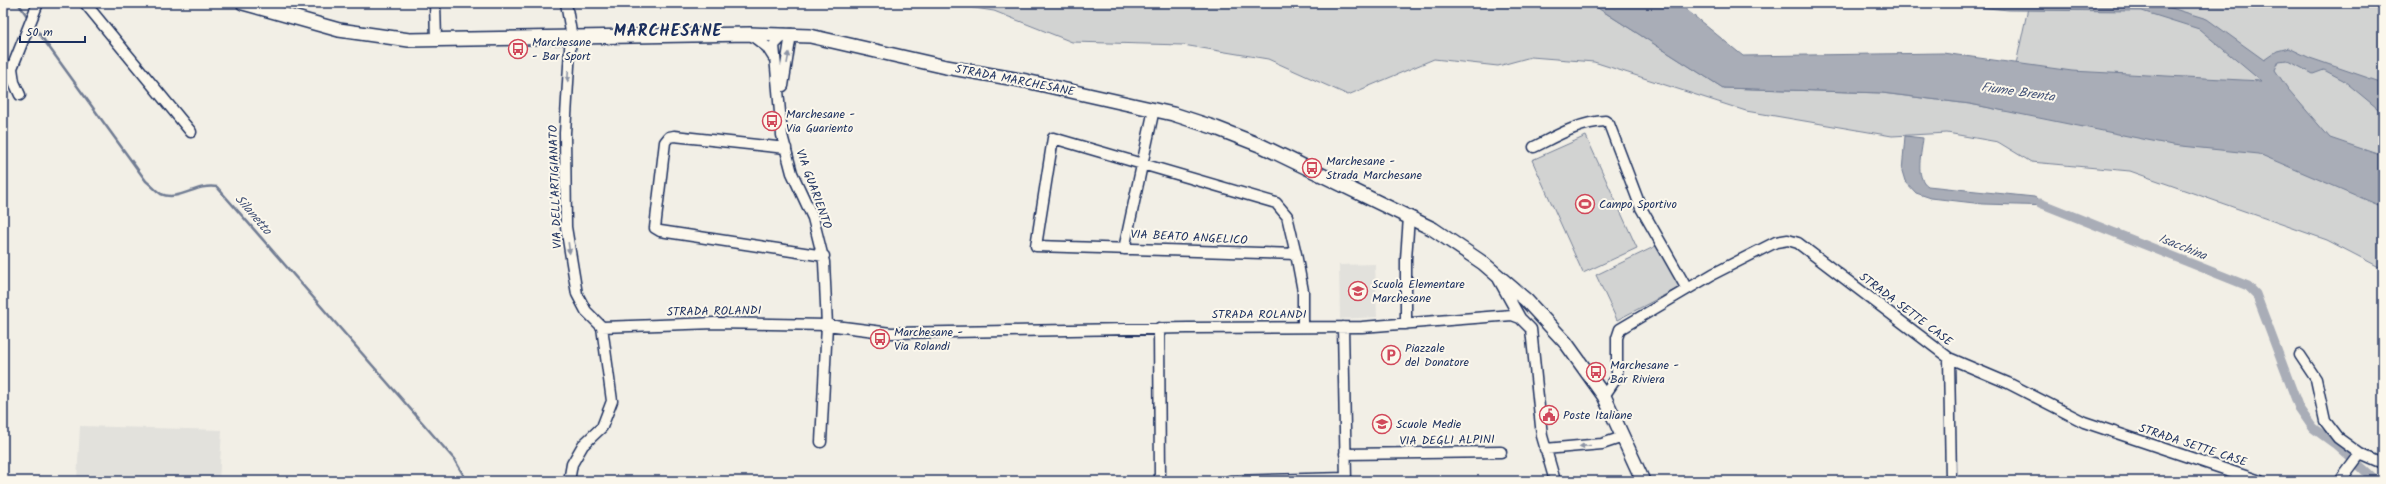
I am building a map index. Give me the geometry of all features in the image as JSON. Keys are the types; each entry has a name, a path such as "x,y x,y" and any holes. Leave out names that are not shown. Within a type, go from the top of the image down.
{"main road":[{"name":"STRADA MARCHESANE","path":"243,3 339,30 409,40 750,34 788,34 810,36 946,67 1026,81 1154,109 1209,125 1262,146 1433,229 1496,275 1526,300 1566,343 1604,396 1643,481"}],"street":[{"path":"20,95 14,82 12,68 38,3"},
{"path":"85,3 191,132"},
{"path":"435,3 436,40"},
{"name":"VIA DELL'ARTIGIANATO","path":"566,3 571,24 565,133 566,227 577,294 586,311 602,327"},
{"path":"750,34 767,46 776,61"},
{"name":"VIA GUARIENTO","path":"788,34 774,45 779,110 792,173 813,218 824,256 827,325"},
{"name":"VIA GUARIENTO","path":"779,110 788,34"},
{"name":"VIA BEATO ANGELICO","path":"1154,109 1124,249 1296,254"},
{"path":"1534,147 1566,131 1596,122 1605,121 1609,124 1640,208 1687,289"},
{"path":"786,148 674,136 669,137 665,142 655,228 660,231 824,256"},
{"path":"1124,249 1036,246 1053,138 1276,203 1287,216 1296,254 1303,291 1303,327"},
{"path":"1406,324 1406,260 1410,217"},
{"name":"STRADA SETTE CASE","path":"1604,396 1617,377 1617,338 1620,329 1687,289 1776,242 1788,240 1798,243 1949,358 2008,382 2084,422 2260,481"},
{"path":"1496,275 1520,318 1531,329 1542,436 1555,481"},
{"name":"STRADA ROLANDI","path":"602,327 715,323 827,325 891,333 1159,328 1343,327 1406,324 1512,315 1520,318"},
{"path":"821,442 827,325"},
{"path":"569,481 572,464 583,445 602,427 612,401 602,327"},
{"path":"1230,481 1346,479 1343,327"},
{"path":"1159,328 1160,481"},
{"path":"2300,355 2316,378 2325,421 2338,438 2359,455 2383,464"},
{"path":"1949,358 1951,481"},
{"path":"1545,449 1602,444 1623,437"},
{"name":"VIA DEGLI ALPINI","path":"1345,454 1501,452"},
{"path":"2340,481 2359,455"}],"shaded area":[{"path":"942,3 1590,3 1723,88 1882,93 1970,104 2006,111 2029,3 2383,3 2383,269 2327,240 2130,171 2031,162 1998,142 1947,133 1892,136 1746,111 1594,62 1531,57 1498,66 1434,59 1348,95 1268,59 1183,45 1072,42 994,11"},
{"name":"Campo Sportivo","path":"1586,136 1637,248 1583,273 1532,160"},
{"path":"1658,245 1680,287 1617,320 1596,275"},
{"name":"Scuola Elementare Marchesane","path":"1375,264 1377,317 1340,319 1339,265"},
{"path":"80,426 222,430 219,481 77,481"}],"water":[{"name":"Fiume Brenta","path":"1590,3 1678,3 1743,56 1943,53 2072,71 2261,81 2199,29 2142,11 2009,10 1932,3 2155,3 2207,19 2264,60 2277,51 2289,48 2310,58 2383,83 2383,113 2343,80 2324,70 2313,74 2287,60 2279,61 2275,70 2288,89 2330,138 2383,156 2383,207 2259,154 2172,145 1970,104 1882,93 1723,88"},
{"path":"1905,136 1923,138 1920,157 1920,171 1921,177 1928,186 2034,197 2052,206 1983,204 1931,198 1916,193 1905,181 1902,171"}],"waterway":[{"name":"Silanetto","path":"18,3 29,19"},
{"name":"Silanetto","path":"33,25 146,181 159,193 168,196 174,196 209,186 217,187 454,459 467,481"},
{"name":"Isacchina","path":"2040,203 2248,286 2256,294 2299,408 2313,428 2335,444 2376,481"}],"place":[{"name":"Marchesane - Bar Sport","path":"518,49"},
{"name":"Marchesane - Via Guariento","path":"772,121"},
{"name":"Marchesane - Strada Marchesane","path":"1312,168"},
{"name":"Campo Sportivo","path":"1585,204"},
{"name":"Scuola Elementare Marchesane","path":"1358,291"},
{"name":"Marchesane - Via Rolandi","path":"880,339"},
{"name":"Piazzale del Donatore","path":"1391,355"},
{"name":"Marchesane - Bar Riviera","path":"1596,372"},
{"name":"Poste Italiane","path":"1549,415"},
{"name":"Scuole Medie","path":"1382,424"}],"district":[{"name":"MARCHESANE","path":"668,30"}]}
